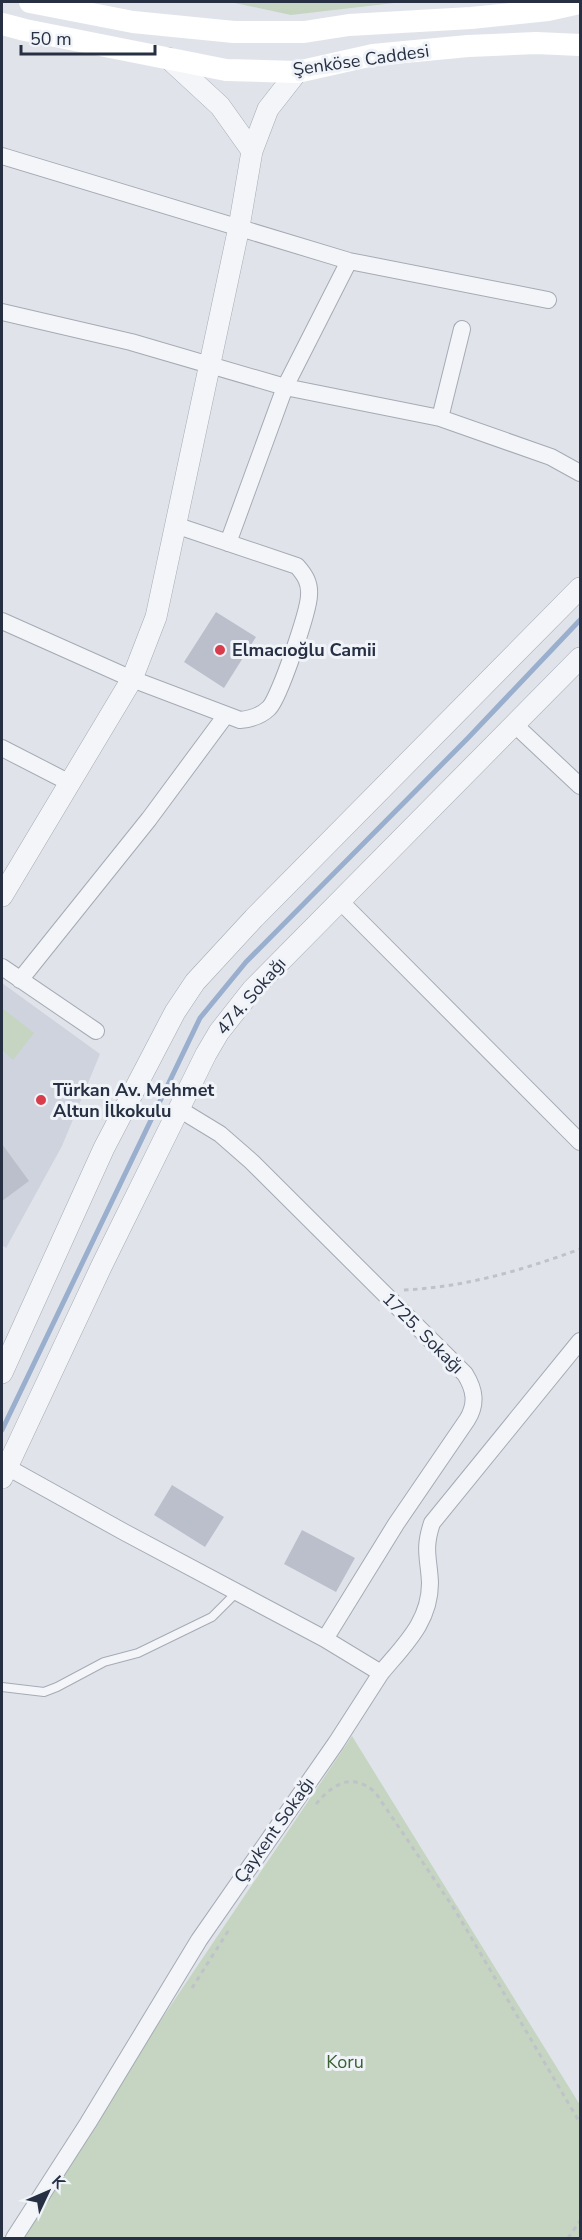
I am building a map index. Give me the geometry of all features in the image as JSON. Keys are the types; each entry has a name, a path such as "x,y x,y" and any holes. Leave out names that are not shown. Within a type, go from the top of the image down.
{"main road":[{"name":"Şenköse Caddesi","path":"30,2 133,22 234,32 304,32 349,25 471,18 580,3"},
{"name":"Şenköse Caddesi","path":"2,24 226,70 297,72 373,56 468,46 536,43 580,45"},
{"path":"536,43 580,59"}],"street":[{"path":"168,58 220,106 252,151"},
{"path":"2,896 132,679 156,617 252,151 268,109 297,72"},
{"path":"2,156 349,261 548,300"},
{"path":"228,543 285,387 349,261"},
{"path":"2,312 131,342 285,387 440,418 551,457 580,473"},
{"path":"440,418 462,329"},
{"path":"2,621 132,679 240,720 264,713 275,702 309,595 307,580 297,566 175,525"},
{"path":"2,1373 104,1148 175,1012 195,982 311,859 481,691 580,588"},
{"name":"474. Sokağı","path":"4,1472 102,1265 206,1054 234,1012 259,983 580,658"},
{"path":"20,980 150,819 226,715"},
{"path":"514,724 580,786"},
{"path":"2,748 70,783"},
{"path":"340,901 580,1142"},
{"path":"2,967 96,1031"},
{"name":"1725. Sokağı","path":"179,1109 214,1130 236,1148 465,1374 473,1390 473,1406 467,1420 396,1524 325,1639"},
{"name":"Çaykent Sokağı","path":"14,2238 88,2123 199,1940 330,1752 381,1673 422,1622 429,1595 426,1548 432,1523 580,1341"},
{"path":"4,1472 237,1592 325,1639 381,1673"}],"lane":[{"path":"2,1687 44,1692 57,1687 104,1662 138,1653 212,1617 237,1592"}],"path":[{"path":"381,1291 478,1281 528,1268 580,1249"},
{"path":"315,1805 330,1790 344,1782 361,1783 375,1792 455,1910 580,2123"},
{"path":"192,1988 234,1922"},
{"path":"568,2238 580,2221"}],"shaded area":[{"name":"Türkan Av. Mehmet Altun İlkokulu","path":"2,983 100,1054 62,1146 6,1248 2,1245"}],"green space":[{"path":"230,2 403,2 291,15"},
{"path":"2,1008 34,1033 13,1060 2,1050"},
{"name":"Koru","path":"352,1736 580,2105 580,2238 22,2238 126,2072"}],"building":[{"name":"Elmacıoğlu Camii","path":"216,612 256,637 224,688 184,662"},
{"path":"2,1144 29,1181 2,1201"},
{"path":"172,1485 224,1517 205,1547 154,1515"},
{"path":"302,1530 355,1558 336,1592 284,1564"}],"waterway":[{"path":"2,1430 200,1018 246,962 468,738 580,620"}],"place":[{"name":"Elmacıoğlu Camii","path":"220,650"},
{"name":"Türkan Av. Mehmet Altun İlkokulu","path":"41,1100"}]}
